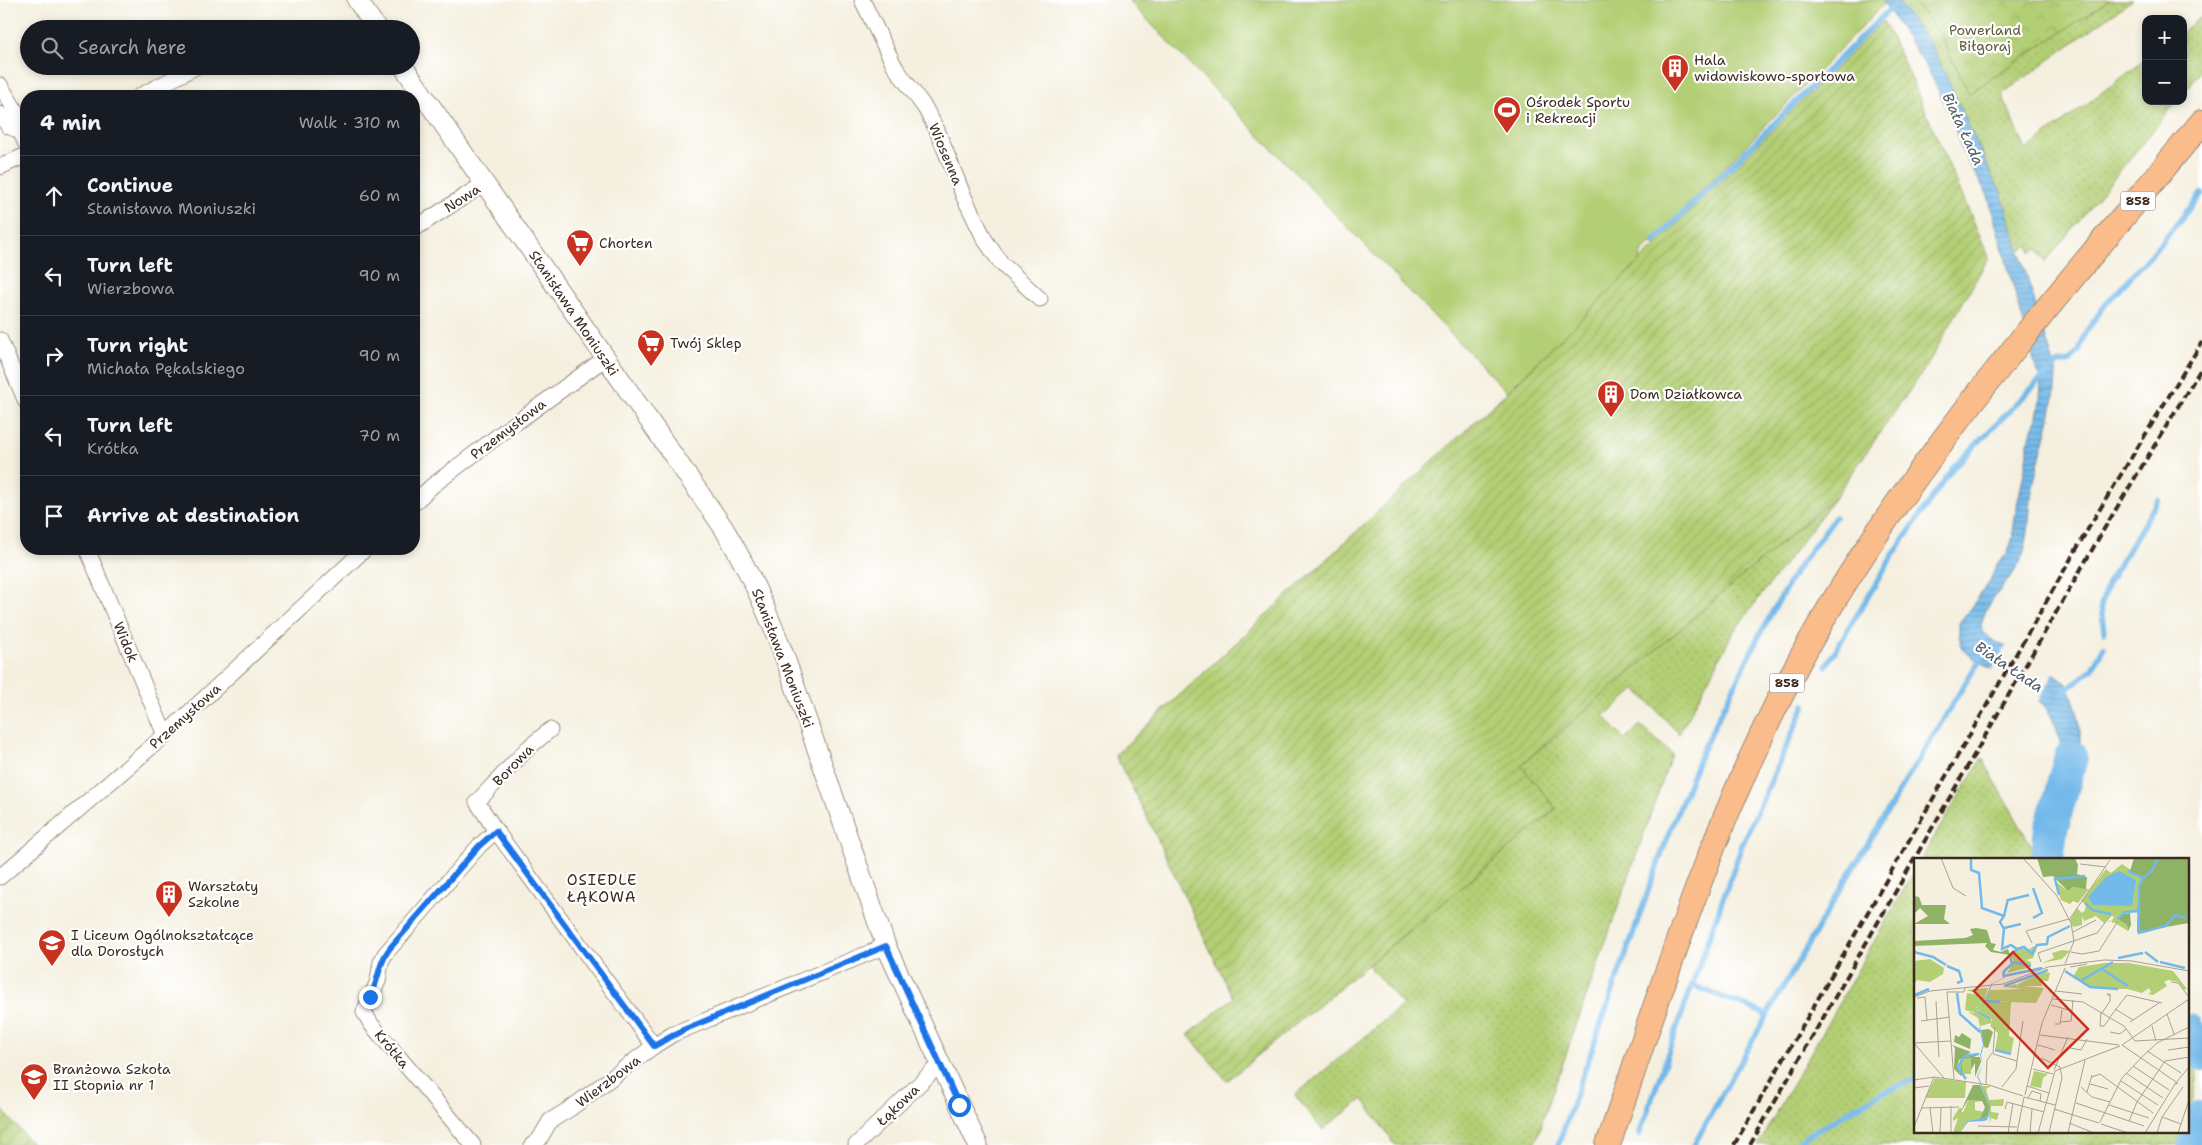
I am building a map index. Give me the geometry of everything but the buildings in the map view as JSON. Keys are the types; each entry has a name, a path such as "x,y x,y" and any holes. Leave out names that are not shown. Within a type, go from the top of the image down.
{"main road":[{"name":"858","path":"1608,1145 1687,916 1728,809 1770,718 1820,623 1878,529 1930,454 2004,361 2202,122"}],"street":[{"path":"357,0 371,20"},
{"name":"Wiosenna","path":"862,0 894,67 925,108 937,130 964,197 985,240 1001,263 1040,299"},
{"path":"151,90 180,75"},
{"name":"Stanisława Moniuszki","path":"409,75 420,90"},
{"path":"0,85 20,118"},
{"name":"Stanisława Moniuszki","path":"420,90 604,359 723,527 752,578 769,613 886,946 978,1145"},
{"path":"0,114 8,126 20,136"},
{"path":"0,167 20,158"},
{"name":"Nowa","path":"420,225 485,183"},
{"path":"0,340 20,388"},
{"name":"Przemysłowa","path":"420,497 471,456 604,359"},
{"name":"Widok","path":"90,555 165,735"},
{"name":"Przemysłowa","path":"0,876 165,735 359,555"},
{"name":"Borowa","path":"496,831 477,802 528,748 550,730"},
{"path":"496,831 654,1046"},
{"name":"Krótka","path":"473,1145 371,1024 364,1012 378,981 381,962 385,954 479,846 496,831"},
{"name":"Wierzbowa","path":"532,1145 542,1136 550,1121 571,1108 654,1046 683,1030 886,946"},
{"name":"Łąkowa","path":"856,1145 940,1064"}],"green space":[{"name":"Ośrodek Sportu i Rekreacji","path":"1128,0 1882,0 1885,3 1642,252 1638,263 1507,392"},
{"path":"1897,0 1913,0 1939,33 1969,93 2110,0 2132,0 2002,94 2026,150 2142,62 2142,105 2174,105 2045,262 2037,249 2031,253 2029,245 2019,251 2000,189 1979,146"},
{"name":"Powerland Biłgoraj","path":"1913,0 2110,0 1969,93 1939,33"},
{"path":"2202,17 2202,70 2187,88 2187,60 2187,28"},
{"path":"1883,21 1909,73 1989,257 1926,367 1836,496 1521,765 1556,809 1227,1081 1188,1035 1233,998 1145,813 1115,755 1507,392"},
{"path":"1836,496 1734,631 1679,734 1636,689 1604,716 1625,740 1640,725 1672,754 1534,1145 1395,1145 1363,1099 1322,1130 1295,1095 1403,1005 1368,965 1556,809 1521,765"},
{"path":"1982,758 2037,856 2036,858 1922,858"},
{"path":"1914,872 1914,1132 2188,1132 2185,1145 1758,1145"},
{"path":"2190,1052 2197,1075 2190,1115"},
{"path":"0,1107 32,1144 0,1145"}],"water":[{"path":"1882,0 1897,0 1934,50 1992,176 2000,189 2056,371 2053,403 2035,479 2023,554 2016,570 1987,609 1981,627 1983,632 1991,639 2052,672 2061,678 2069,688 2078,714 2080,739 2077,764 2068,802 2053,801 2060,778 2061,752 2058,734 2051,716 2032,695 1963,650 1959,636 1959,623 1989,583 1998,562 2007,555 2012,540 2016,510 2028,454 2028,442 2036,422 2040,400 2041,379 2036,368 1988,196 1962,151 1953,122 1929,71"}],"pier":[{"path":"2007,645 2055,671 2037,703 1991,672"}],"waterway":[{"path":"1654,242 1894,5"},
{"path":"1826,666 1893,555 1952,469 2037,383 2058,364 2070,361 2079,351 2085,333 2106,304 2152,254 2202,193"},
{"path":"2104,632 2101,605 2107,585 2158,500"},
{"path":"1558,1145 1666,841 1703,749 1761,632 1795,572 1835,517"},
{"path":"2063,693 2092,669 2104,647"},
{"path":"1694,1145 1763,1021 1982,656"},
{"path":"1639,1135 1742,845 1805,705"},
{"name":"Biała Łada","path":"2047,858 2051,829 2071,757"},
{"path":"1692,985 1766,1014"},
{"name":"Biała Łada","path":"2190,1034 2202,1054"},
{"path":"1796,1145 1807,1136 1879,1094 1914,1080"},
{"name":"Biała Łada","path":"2195,1145 2202,1118"}],"railway":[{"path":"1734,1145 2092,522 2202,342"},
{"path":"1915,858 2104,529 2202,367"},
{"path":"1750,1145 1914,860"}],"place":[{"name":"Hala widowiskowo-sportowa","path":"1675,92"},
{"name":"Ośrodek Sportu i Rekreacji","path":"1507,134"},
{"name":"Chorten","path":"580,267"},
{"name":"Twój Sklep","path":"651,367"},
{"name":"Dom Działkowca","path":"1611,418"},
{"name":"Warsztaty Szkolne","path":"169,918"},
{"name":"I Liceum Ogólnokształcące dla Dorosłych","path":"52,967"},
{"name":"Branżowa Szkoła II Stopnia nr 1","path":"34,1101"}],"district":[{"name":"OSIEDLE ŁĄKOWA","path":"602,888"}],"route":[{"path":"370,997 378,981 381,962 385,954 479,846 496,831 654,1046 673,1034 886,946 959,1105"}]}
